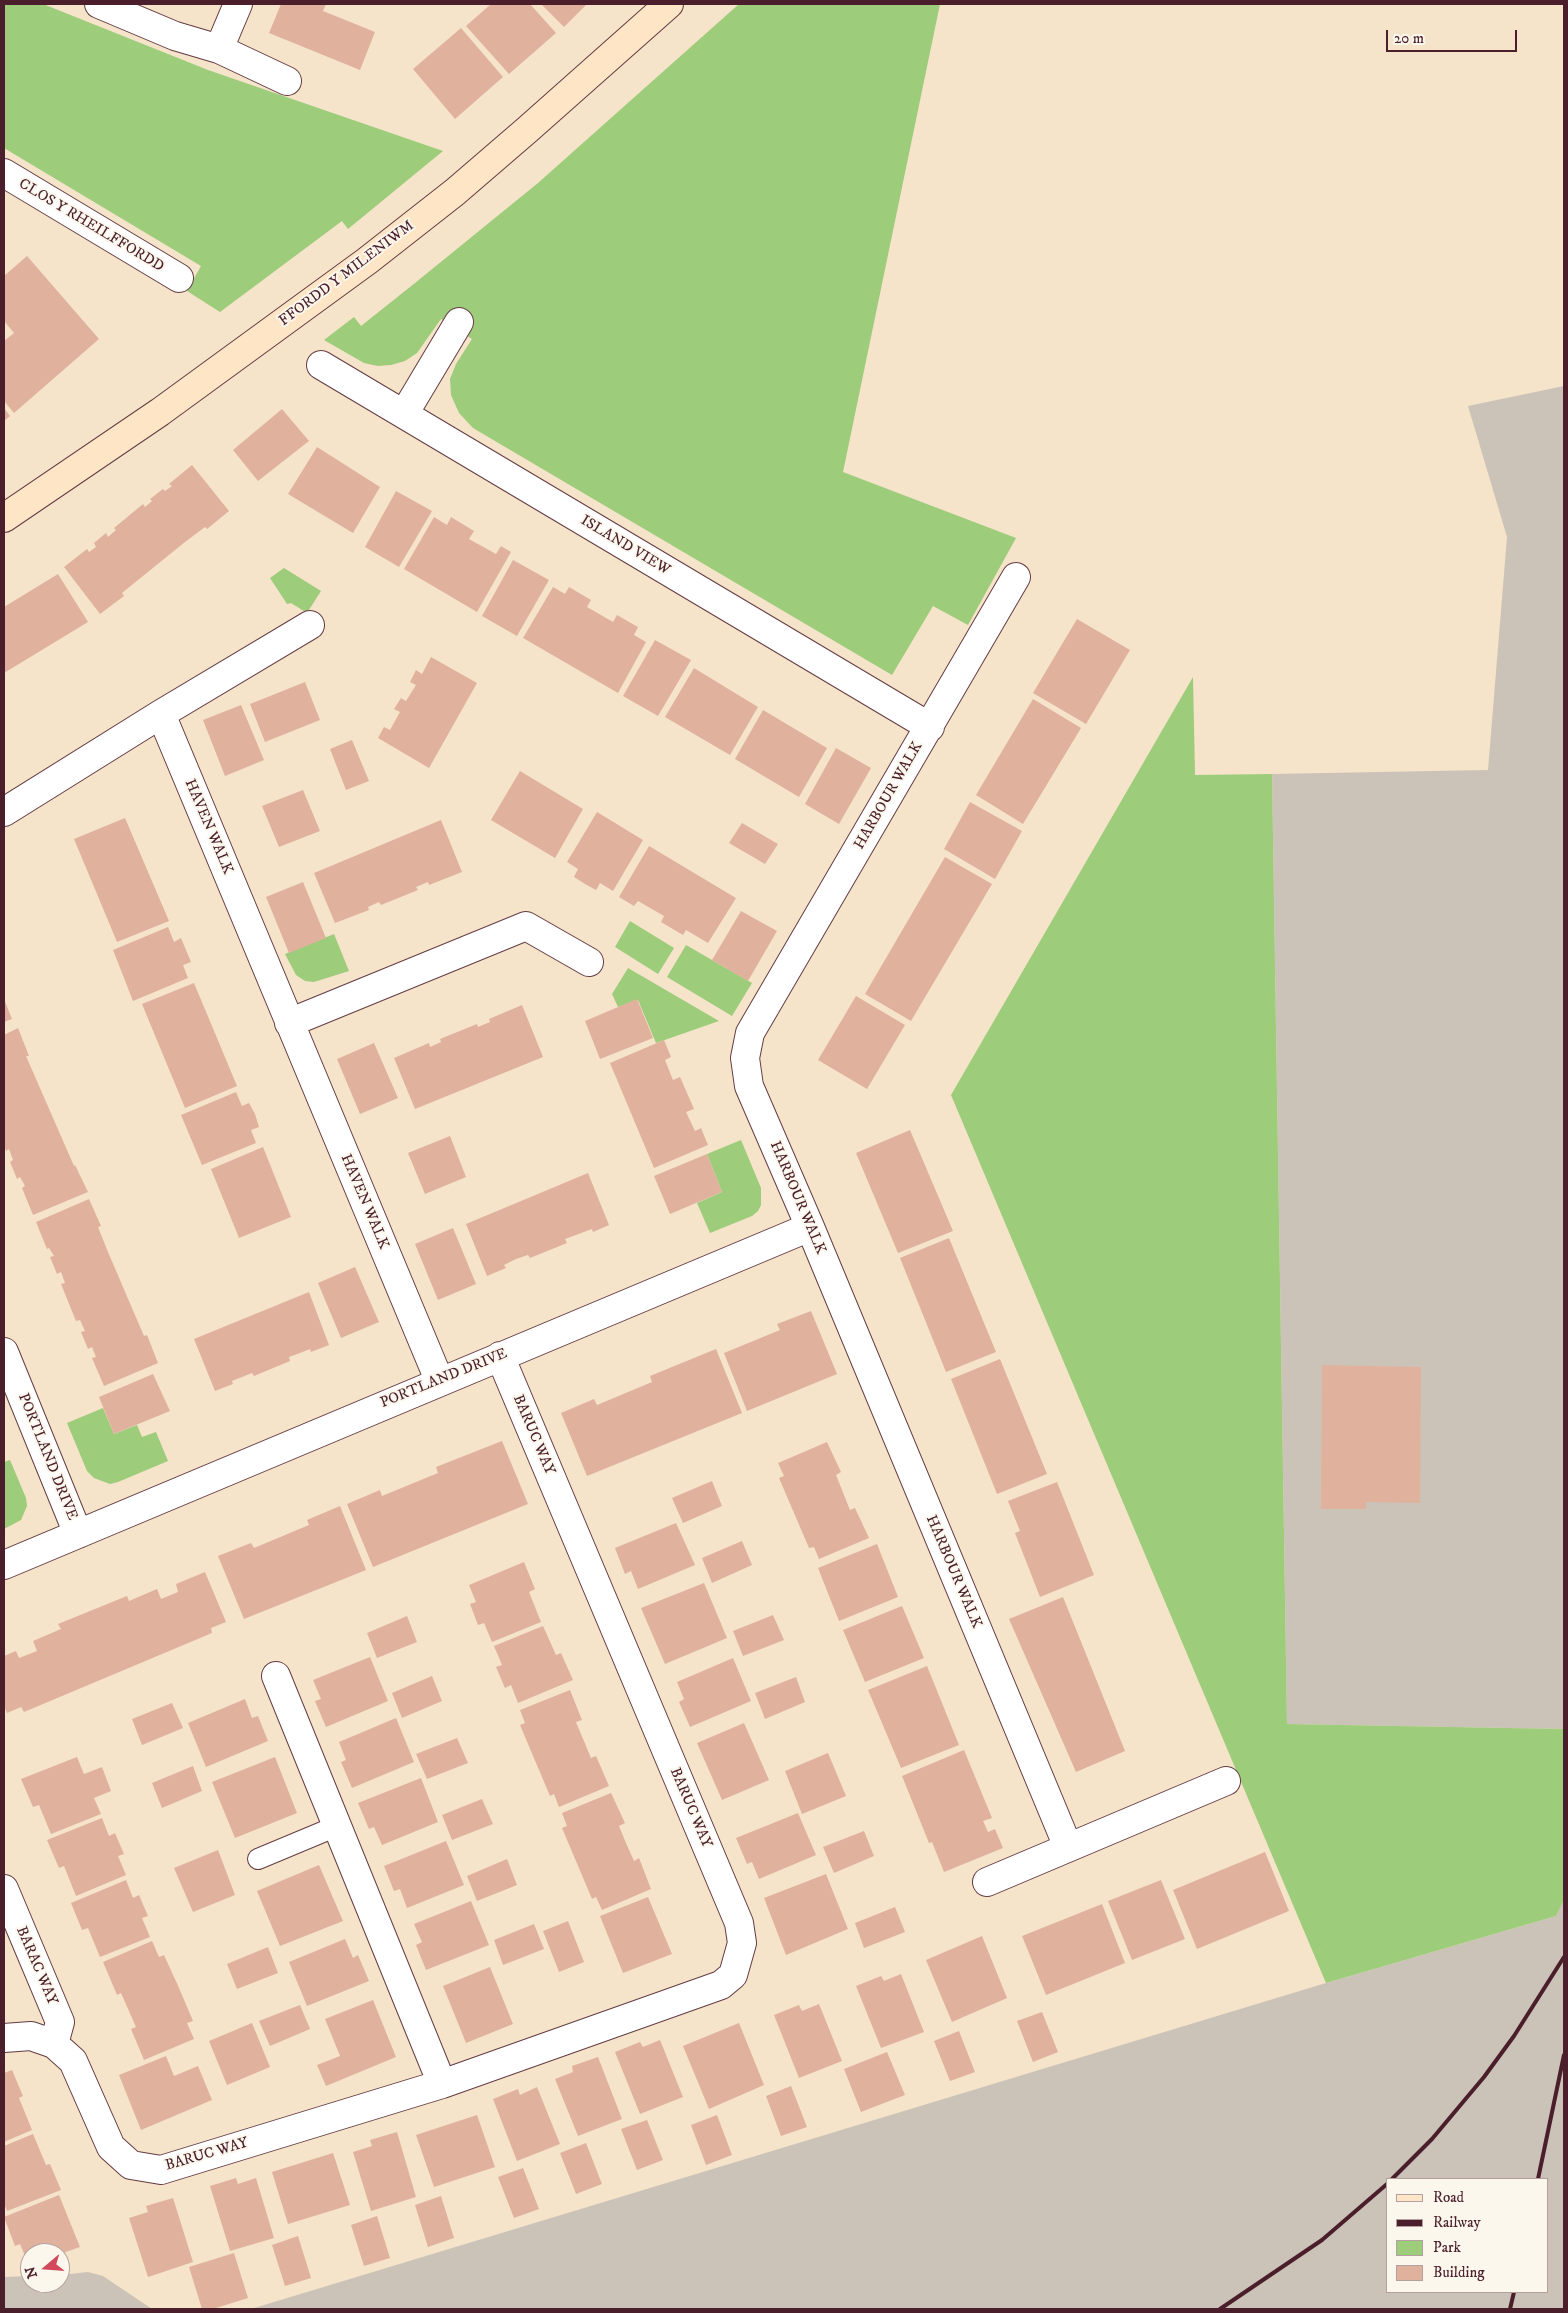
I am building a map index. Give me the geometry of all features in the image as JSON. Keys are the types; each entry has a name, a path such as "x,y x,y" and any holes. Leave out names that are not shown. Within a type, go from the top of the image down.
{"street":[{"path":"99,4 175,36 219,49 287,81"},
{"path":"219,49 238,4"},
{"name":"FFORDD Y MILENIWM","path":"4,518 160,412 368,261 527,130 669,4"},
{"name":"CLOS Y RHEILFFORDD","path":"4,174 178,278"},
{"path":"404,414 459,322"},
{"name":"ISLAND VIEW","path":"321,365 930,727"},
{"name":"HARBOUR WALK","path":"1016,577 750,1033 746,1058 749,1086 810,1227 1068,1847"},
{"path":"4,812 160,714 310,625"},
{"name":"HAVEN WALK","path":"160,714 439,1380"},
{"path":"289,1023 526,926 589,962"},
{"name":"PORTLAND DRIVE","path":"4,1565 439,1380 810,1227"},
{"name":"PORTLAND DRIVE","path":"4,1352 78,1534"},
{"name":"BARUC WAY","path":"4,2038 31,2036 54,2044 73,2061 111,2147 131,2165 161,2170 442,2084 721,1985 734,1974 742,1943 739,1923 500,1356"},
{"path":"276,1676 442,2084"},
{"path":"987,1882 1226,1781"},
{"name":"BARAC WAY","path":"4,1889 60,2022 54,2044"}],"lane":[{"path":"258,1859 337,1826"}],"shaded area":[{"path":"1564,386 1564,1729 1287,1724 1272,774 1488,770 1507,537 1468,406"},
{"path":"1564,1900 1564,2309 251,2309 1326,1983 1556,1916"},
{"path":"88,2272 103,2276 152,2309 4,2309 4,2277 20,2276 20,2293 70,2293 70,2274"}],"green space":[{"path":"4,4 43,4 208,70 443,151 348,229 342,221 220,312 187,291 201,266 4,148"},
{"path":"739,4 940,4 843,472 1016,538 968,625 933,606 892,675 473,428 459,413 451,395 450,379 456,364 472,339 441,319 417,353 405,361 391,365 378,366 364,363 324,340 354,317 361,326 415,283 538,183"},
{"path":"284,568 321,591 307,613 291,603 287,604 270,578"},
{"path":"1193,677 1195,775 1272,774 1287,1724 1564,1729 1564,1900 1556,1916 1326,1983 951,1095"},
{"path":"630,921 674,948 658,974 615,947"},
{"path":"334,934 349,971 314,982 305,981 296,975 285,954"},
{"path":"686,945 752,983 732,1016 667,977"},
{"path":"628,968 719,1021 656,1043 638,1000 618,1007 612,994"},
{"path":"741,1140 761,1188 761,1205 752,1216 710,1233 697,1203 722,1192 707,1154"},
{"path":"103,1408 114,1434 137,1425 142,1437 156,1432 168,1461 110,1484 94,1478 87,1471 67,1423"},
{"path":"10,1460 26,1498 27,1506 21,1520 4,1529 4,1462"}],"building":[{"path":"281,4 326,4 323,11 375,32 360,70 269,33"},
{"path":"491,4 530,4 556,33 509,74 466,26"},
{"path":"541,4 587,4 564,27"},
{"path":"461,28 503,77 455,119 413,69"},
{"path":"27,256 99,339 14,413 4,401 4,341 14,333 4,321 4,276"},
{"path":"4,408 10,416 4,421"},
{"path":"282,409 309,441 258,481 233,450"},
{"path":"317,447 380,487 353,533 288,494"},
{"path":"192,465 229,511 207,529 205,527 185,542 122,593 124,596 100,614 64,567 87,549 89,552 96,547 94,543 106,533 108,537 116,530 114,528 143,504 145,507 152,501 150,499 163,489 165,491 172,486 169,484"},
{"path":"396,491 432,511 399,567 365,547"},
{"path":"434,517 447,525 451,517 474,531 469,539 496,554 501,546 511,552 477,612 404,569"},
{"path":"513,560 549,580 517,636 482,616"},
{"path":"58,574 88,622 4,673 4,607"},
{"path":"553,587 565,594 569,587 591,600 587,607 613,622 617,615 638,627 634,635 646,642 618,693 523,638"},
{"path":"1077,619 1130,650 1086,724 1033,693"},
{"path":"655,640 691,660 658,716 623,696"},
{"path":"431,657 477,683 429,768 378,738 384,727 390,730 400,712 394,709 401,698 406,701 416,685 410,682 416,670 422,674"},
{"path":"694,668 758,707 730,755 665,717"},
{"path":"305,682 320,720 265,742 250,704"},
{"path":"1033,699 1081,728 1023,824 976,795"},
{"path":"241,705 264,760 225,776 203,720"},
{"path":"763,710 827,748 799,797 735,759"},
{"path":"352,740 369,781 346,790 330,749"},
{"path":"836,748 871,768 839,824 805,804"},
{"path":"520,771 583,809 555,858 491,820"},
{"path":"303,790 320,831 279,847 262,806"},
{"path":"970,802 1022,831 995,879 944,849"},
{"path":"597,812 643,840 613,891 600,883 596,890 585,884 574,877 578,869 567,862"},
{"path":"125,818 169,921 117,942 74,839"},
{"path":"441,820 462,872 429,885 428,882 416,887 418,890 381,905 379,902 368,907 369,910 335,923 314,873"},
{"path":"742,823 778,844 765,864 729,843"},
{"path":"649,846 736,898 708,943 686,930 683,935 661,922 664,916 638,901 634,906 619,897"},
{"path":"945,857 992,884 911,1021 865,994"},
{"path":"303,882 326,938 289,953 266,897"},
{"path":"741,911 777,931 748,981 712,960"},
{"path":"168,927 174,942 181,938 191,962 183,965 188,978 133,1001 113,950"},
{"path":"194,983 237,1086 185,1108 142,1004"},
{"path":"856,996 905,1025 867,1089 818,1060"},
{"path":"4,999 12,1019 4,1022"},
{"path":"637,999 653,1038 600,1059 585,1021"},
{"path":"522,1005 543,1057 415,1109 394,1058 429,1043 430,1047 441,1042 440,1039 477,1024 478,1027 490,1022 489,1019"},
{"path":"18,1028 29,1056 26,1056 74,1166 88,1192 33,1215 22,1188 25,1186 20,1177 17,1179 10,1162 13,1160 9,1149 6,1151 4,1146 4,1035"},
{"path":"664,1040 671,1057 665,1060 673,1080 680,1077 694,1109 686,1112 695,1131 701,1128 708,1145 654,1168 610,1063"},
{"path":"374,1043 398,1098 360,1114 337,1059"},
{"path":"236,1092 242,1106 249,1103 255,1114 259,1127 251,1130 256,1143 202,1165 181,1115"},
{"path":"910,1130 953,1231 898,1253 856,1153"},
{"path":"450,1136 466,1177 425,1194 408,1153"},
{"path":"263,1147 291,1217 239,1238 211,1169"},
{"path":"707,1154 722,1192 670,1214 654,1176"},
{"path":"588,1173 609,1225 593,1232 592,1229 565,1239 567,1243 530,1258 528,1255 516,1259 504,1265 506,1268 487,1276 466,1224"},
{"path":"89,1199 101,1226 98,1227 108,1252 144,1336 147,1335 158,1363 104,1386 92,1358 96,1357 92,1347 88,1349 81,1332 85,1331 80,1320 76,1321 61,1284 65,1283 61,1272 57,1274 50,1257 54,1256 49,1248 47,1249 36,1222"},
{"path":"453,1228 476,1284 438,1300 415,1244"},
{"path":"949,1238 996,1352 946,1372 900,1258"},
{"path":"355,1267 379,1322 341,1338 318,1283"},
{"path":"309,1292 329,1345 311,1352 310,1349 289,1357 290,1361 254,1376 252,1373 232,1381 233,1384 215,1391 194,1339"},
{"path":"811,1311 837,1374 747,1411 724,1353 780,1330 777,1324"},
{"path":"716,1349 742,1413 587,1476 561,1413 594,1399 597,1405 652,1382 650,1376"},
{"path":"1000,1359 1047,1474 997,1494 951,1379"},
{"path":"1322,1365 1421,1367 1420,1503 1366,1502 1366,1509 1321,1509"},
{"path":"153,1374 170,1411 114,1434 99,1397"},
{"path":"502,1441 528,1504 373,1567 347,1504 380,1490 382,1496 438,1473 436,1467"},
{"path":"827,1442 841,1472 836,1475 850,1510 855,1508 869,1538 819,1559 814,1547 809,1548 779,1478 784,1476 778,1463"},
{"path":"712,1481 722,1506 683,1523 672,1498"},
{"path":"1057,1482 1094,1575 1040,1597 1015,1533 1020,1531 1008,1501"},
{"path":"340,1506 366,1570 244,1619 218,1556 251,1543 254,1548 309,1525 307,1520"},
{"path":"676,1523 695,1565 638,1589 631,1571 625,1574 615,1548"},
{"path":"742,1541 752,1565 712,1583 702,1558"},
{"path":"877,1544 898,1597 839,1621 818,1568"},
{"path":"524,1562 535,1589 529,1592 541,1622 492,1642 484,1623 478,1625 470,1604 476,1602 469,1585"},
{"path":"205,1572 226,1622 211,1628 212,1633 24,1712 21,1707 7,1713 4,1706 4,1656 16,1651 19,1658 37,1651 33,1641 61,1629 58,1624 127,1596 129,1601 157,1589 161,1599 178,1592 176,1584"},
{"path":"704,1583 727,1638 665,1664 641,1608"},
{"path":"1063,1597 1125,1751 1076,1772 1009,1619"},
{"path":"902,1606 924,1658 865,1682 843,1630"},
{"path":"773,1615 784,1640 743,1656 733,1631"},
{"path":"407,1616 417,1642 377,1658 367,1633"},
{"path":"543,1626 556,1655 561,1653 573,1680 518,1703 511,1685 505,1688 496,1667 502,1665 494,1646"},
{"path":"370,1657 388,1701 326,1727 315,1701 321,1699 313,1680"},
{"path":"733,1658 751,1701 690,1727 679,1702 684,1699 677,1682"},
{"path":"927,1666 959,1745 901,1768 868,1690"},
{"path":"432,1676 442,1701 402,1718 392,1693"},
{"path":"796,1677 805,1702 765,1719 755,1693"},
{"path":"570,1690 582,1720 576,1722 591,1758 596,1756 609,1786 559,1807 554,1794 550,1796 520,1725 525,1723 520,1710"},
{"path":"245,1699 252,1718 258,1716 268,1741 206,1767 188,1723"},
{"path":"172,1703 183,1728 142,1745 132,1719"},
{"path":"396,1718 414,1762 352,1788 341,1762 346,1760 339,1742"},
{"path":"744,1723 769,1780 722,1800 697,1743"},
{"path":"457,1738 468,1763 427,1779 416,1754"},
{"path":"964,1750 992,1818 983,1821 988,1832 995,1829 1003,1848 944,1872 932,1842 929,1843 902,1776"},
{"path":"828,1753 846,1796 802,1814 785,1771"},
{"path":"77,1757 84,1774 102,1767 111,1791 94,1798 101,1814 51,1834 39,1805 33,1807 21,1779"},
{"path":"275,1757 297,1813 235,1838 212,1782"},
{"path":"193,1766 202,1791 162,1808 152,1783"},
{"path":"421,1778 438,1822 382,1845 374,1827 369,1829 358,1803"},
{"path":"611,1793 625,1823 619,1826 626,1843 634,1861 639,1858 651,1889 602,1910 596,1897 592,1899 562,1828 567,1826 562,1813"},
{"path":"482,1799 493,1824 452,1840 442,1815"},
{"path":"798,1813 816,1855 759,1879 752,1862 747,1864 736,1838"},
{"path":"102,1818 109,1836 115,1833 124,1854 118,1856 126,1875 76,1896 64,1866 59,1868 47,1840"},
{"path":"864,1831 874,1856 834,1873 823,1847"},
{"path":"446,1841 464,1885 407,1908 400,1889 394,1891 384,1866"},
{"path":"218,1850 235,1895 193,1912 174,1868"},
{"path":"1265,1852 1289,1911 1197,1949 1173,1890"},
{"path":"507,1859 517,1885 477,1901 467,1876"},
{"path":"319,1865 343,1921 280,1946 257,1891"},
{"path":"826,1874 848,1929 786,1955 764,1898"},
{"path":"126,1880 133,1898 139,1895 148,1916 142,1918 150,1937 100,1957 88,1928 82,1930 71,1903"},
{"path":"1161,1880 1185,1939 1132,1960 1108,1901"},
{"path":"648,1897 672,1954 623,1973 600,1916"},
{"path":"471,1901 489,1945 426,1970 416,1945 422,1942 414,1924"},
{"path":"1102,1904 1125,1963 1046,1995 1022,1936"},
{"path":"895,1907 905,1932 864,1948 855,1923"},
{"path":"568,1921 584,1962 559,1972 543,1931"},
{"path":"534,1924 544,1949 503,1965 494,1940"},
{"path":"982,1936 1007,1998 952,2022 926,1960"},
{"path":"345,1939 353,1958 358,1955 369,1981 307,2006 289,1962"},
{"path":"152,1941 159,1957 164,1955 179,1988 193,2021 187,2023 194,2039 144,2060 131,2029 136,2027 121,1993 117,1995 103,1962"},
{"path":"268,1947 278,1973 237,1989 227,1964"},
{"path":"490,1967 513,2024 466,2043 443,1986"},
{"path":"901,1974 924,2032 881,2048 856,1986 881,1976 884,1981"},
{"path":"373,2000 396,2057 326,2086 317,2065 340,2056 325,2019"},
{"path":"819,2004 842,2061 799,2078 774,2015 799,2005 802,2011"},
{"path":"300,2005 310,2029 270,2046 259,2021"},
{"path":"1042,2012 1058,2052 1033,2062 1017,2021"},
{"path":"252,2023 270,2067 227,2085 209,2041"},
{"path":"739,2023 764,2085 709,2109 683,2046"},
{"path":"959,2031 975,2072 950,2081 934,2041"},
{"path":"660,2040 683,2097 640,2114 615,2052 640,2042 643,2047"},
{"path":"887,2052 905,2095 861,2112 844,2069"},
{"path":"166,2056 174,2076 198,2066 212,2100 141,2130 119,2075"},
{"path":"598,2057 622,2119 578,2136 555,2079 573,2072 572,2066"},
{"path":"12,2070 23,2096 19,2098 32,2130 4,2142 4,2073"},
{"path":"791,2086 807,2127 781,2136 766,2096"},
{"path":"537,2087 560,2144 517,2161 493,2099 518,2089 520,2095"},
{"path":"477,2115 495,2167 434,2187 416,2135"},
{"path":"717,2115 732,2155 706,2165 691,2125"},
{"path":"647,2120 663,2160 637,2170 621,2129"},
{"path":"397,2132 416,2197 371,2211 353,2152 372,2146 370,2140"},
{"path":"33,2134 46,2165 50,2164 61,2190 7,2211 4,2203 4,2146"},
{"path":"586,2143 602,2184 576,2194 560,2153"},
{"path":"333,2153 350,2205 288,2224 272,2172"},
{"path":"523,2168 539,2209 514,2218 498,2177"},
{"path":"236,2178 238,2184 256,2178 274,2238 230,2251 210,2186"},
{"path":"59,2195 80,2247 70,2250 70,2243 20,2243 15,2246 4,2217"},
{"path":"441,2196 454,2238 428,2247 415,2205"},
{"path":"173,2198 193,2262 148,2277 129,2218 148,2212 146,2206"},
{"path":"377,2216 390,2258 364,2266 351,2225"},
{"path":"298,2236 311,2278 285,2286 272,2245"},
{"path":"234,2253 248,2298 213,2309 202,2309 189,2267"}],"railway":[{"path":"1393,2178 1432,2139 1484,2077 1514,2036 1564,1957"},
{"path":"1538,2178 1564,2055"},
{"path":"1220,2309 1322,2240 1386,2185"},
{"path":"1510,2309 1514,2293"}]}
